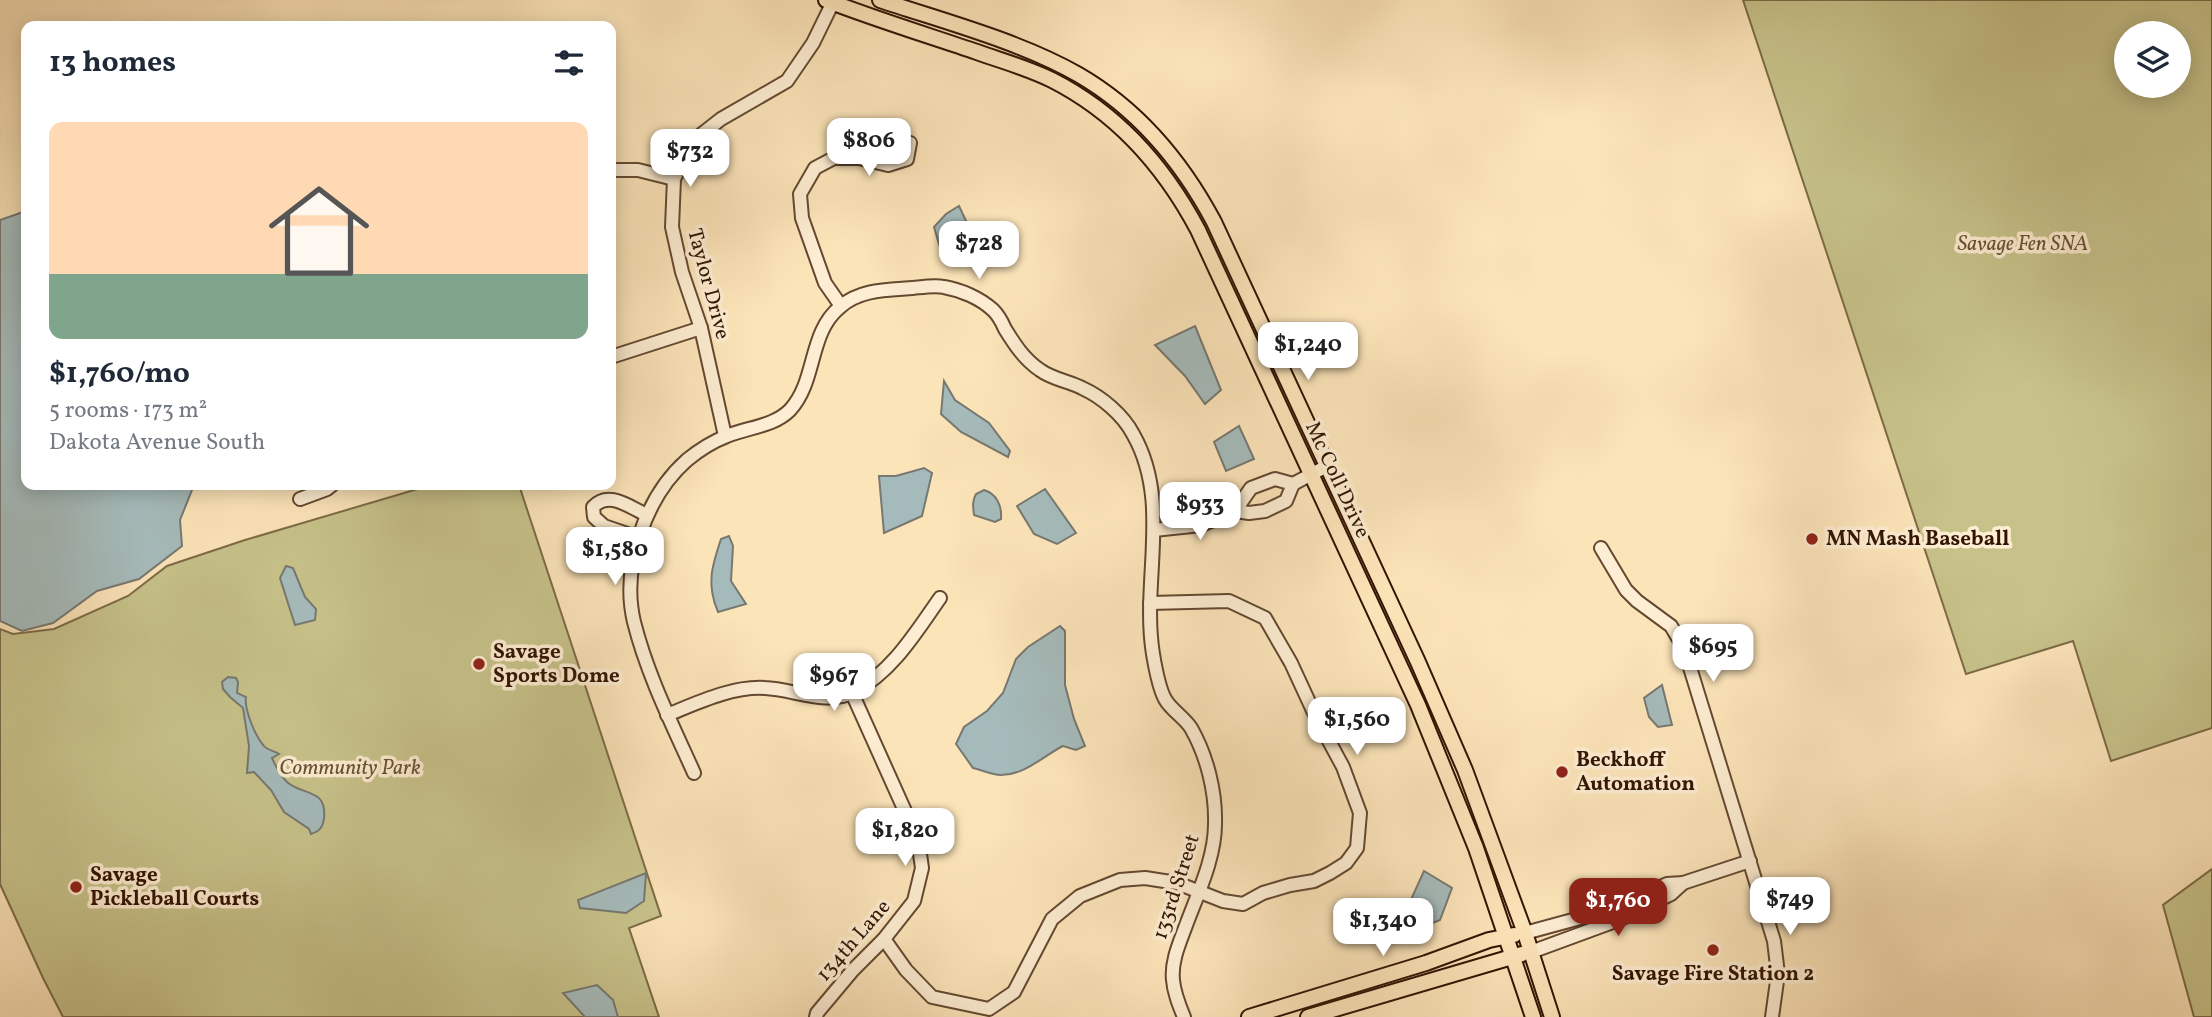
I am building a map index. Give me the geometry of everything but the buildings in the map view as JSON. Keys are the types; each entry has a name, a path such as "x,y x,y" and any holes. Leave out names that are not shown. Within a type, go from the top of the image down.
{"main road":[{"name":"Mc Coll Drive","path":"880,0 1004,42 1079,75 1128,110 1158,139 1184,170 1214,222 1465,770 1525,933 1552,1017"},
{"name":"Mc Coll Drive","path":"831,1 1051,80 1101,112 1132,137 1167,179 1198,230 1418,705 1476,848 1533,1017"},
{"path":"1249,1017 1426,963 1489,940 1525,933"},
{"path":"1308,1017 1531,952"}],"street":[{"name":"Taylor Drive","path":"725,436 701,328 682,272 672,227 674,179 693,141 721,119 787,81 813,43 831,1"},
{"path":"694,773 667,715 633,619 631,578 639,538 647,514 673,475 689,458 725,436 765,425 793,408 803,390 817,341 826,322 841,306 825,283 802,218 800,194 815,168 834,158 859,158"},
{"path":"616,170 638,170 674,179"},
{"name":"133rd Street","path":"841,306 874,291 942,286 970,295 995,311 1016,347 1030,363 1045,374 1084,389 1108,404 1132,430 1147,464 1152,492 1154,530 1150,603 1153,654 1165,700 1190,726 1214,790 1215,828 1209,862 1175,957 1172,979 1184,1017"},
{"path":"616,355 701,328"},
{"path":"1154,530 1201,525 1235,511 1265,511 1286,501 1293,484 1327,466"},
{"path":"1235,511 1251,488 1275,479 1293,484"},
{"path":"300,499 324,490"},
{"path":"639,538 604,526 594,517 593,508 599,500 610,498 647,514"},
{"path":"1601,548 1626,590 1671,626 1684,648 1769,923 1778,974 1772,1017"},
{"path":"667,715 731,692 764,688 815,696 852,693 897,657 940,598"},
{"path":"884,939 906,970 932,997 989,1009 1014,992 1052,919 1080,896 1120,880 1145,878 1177,883 1223,901 1244,904 1263,893 1314,881 1346,863 1357,848 1360,813 1343,767 1291,663 1265,618 1229,601 1150,603"},
{"name":"134th Lane","path":"816,1017 914,901 922,868 918,839 852,693"},
{"path":"1525,933 1602,912 1667,884 1683,883 1750,861"},
{"path":"1531,952 1618,920 1671,894 1683,883"}],"green space":[{"name":"Savage Fen SNA","path":"1743,0 2212,0 2212,728 2111,761 2073,641 1966,674"},
{"name":"Community Park","path":"414,490 521,490 661,916 629,928 659,1017 63,1017 0,884 0,629 13,634 54,629 128,596 167,566"},
{"path":"2212,869 2212,1017 2194,1017 2163,905"}],"shaded area":[{"path":"959,206 975,240 991,257 989,263 961,260 941,251 934,227 946,214"},
{"path":"21,213 21,490 192,490 180,520 182,546 139,579 97,591 53,623 22,631 0,621 0,220"},
{"path":"1195,326 1221,390 1205,404 1185,376 1155,345"},
{"path":"944,381 955,400 989,423 1010,451 1008,457 961,432 941,414"},
{"path":"1239,426 1254,459 1226,471 1214,442"},
{"path":"924,468 932,473 922,516 884,533 879,476 896,476"},
{"path":"1045,489 1076,533 1057,544 1034,534 1017,506"},
{"path":"984,490 992,494 1001,510 1001,519 995,522 974,515 976,494"},
{"path":"729,536 733,546 731,581 746,604 718,612 712,593 712,575 721,539"},
{"path":"286,566 293,568 305,597 316,609 315,620 295,625 280,578"},
{"path":"1060,626 1065,631 1065,685 1085,746 1076,750 1063,746 1026,768 1010,774 998,775 973,768 956,744 964,727 987,711 1003,693 1016,659 1028,647"},
{"path":"228,677 236,678 237,693 246,697 248,715 261,742 267,749 279,754 272,758 282,777 293,786 318,797 322,802 324,821 317,832 311,834 309,829 284,812 271,790 254,772 247,773 249,746 243,708 223,689 222,682"},
{"path":"1662,685 1672,725 1658,727 1649,717 1644,698"},
{"path":"1424,871 1452,888 1440,920 1423,927 1391,933 1385,926 1410,902"},
{"path":"646,873 644,901 626,913 580,908 578,900"},
{"path":"597,985 613,1000 618,1017 585,1017 563,993"}],"place":[{"name":"MN Mash Baseball","path":"1812,539"},
{"name":"Savage Sports Dome","path":"479,664"},
{"name":"Beckhoff Automation","path":"1562,772"},
{"name":"Savage Pickleball Courts","path":"76,887"},
{"name":"Savage Fire Station 2","path":"1713,950"}]}
